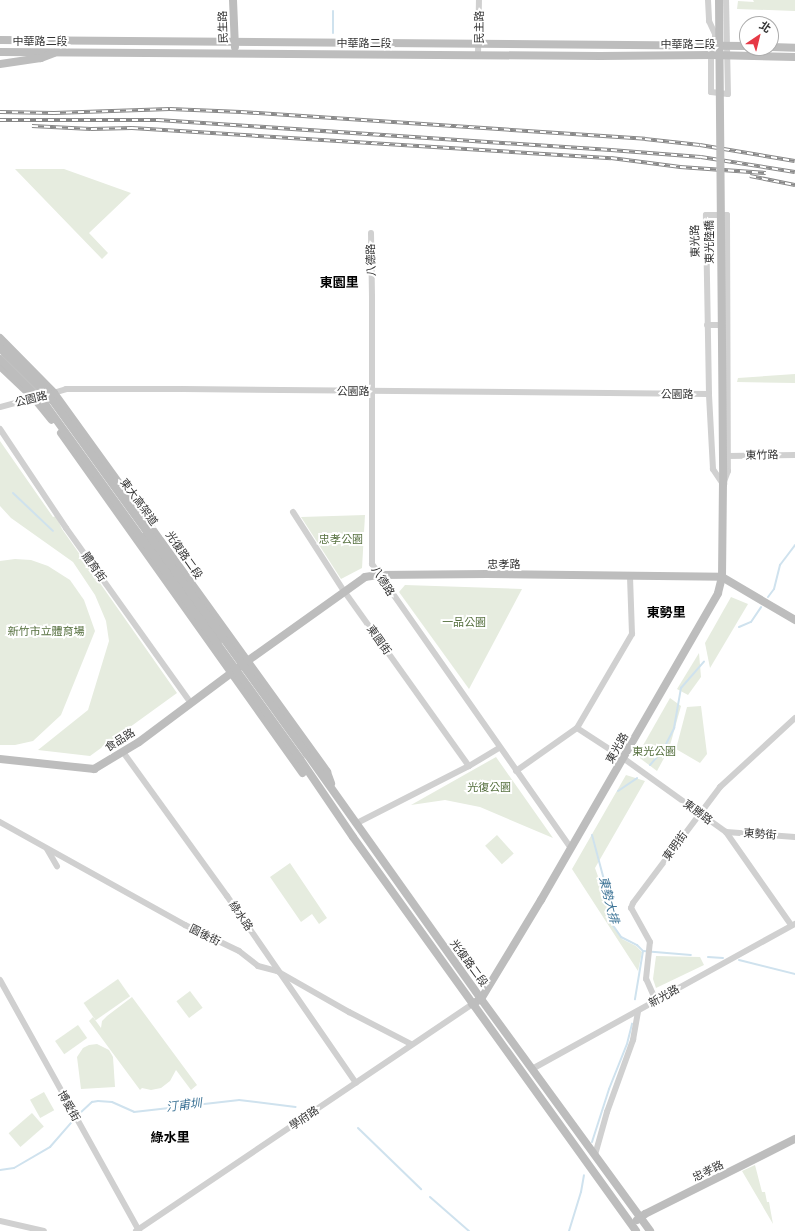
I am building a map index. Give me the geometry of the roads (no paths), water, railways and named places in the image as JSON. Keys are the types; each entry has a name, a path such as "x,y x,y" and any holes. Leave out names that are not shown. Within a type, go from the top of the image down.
{"street":[{"name":"民生路","path":"233,0 235,43 234,54"},
{"name":"民主路","path":"478,55 479,0"},
{"path":"708,0 709,21 715,34 714,45 710,55 711,92 728,94 726,0"},
{"name":"東光陸橋","path":"718,0 723,484"},
{"name":"中華路二段","path":"0,40 739,46"},
{"path":"779,47 795,48"},
{"name":"中華路二段","path":"0,52 727,55 795,57"},
{"path":"0,64 41,58 58,52"},
{"name":"中華路二段","path":"0,69 12,62"},
{"name":"東光路","path":"481,999 571,848 701,625 718,593 722,577 723,484 728,471 727,215 706,215 707,325 713,469 723,484"},
{"name":"八德路","path":"371,233 372,564 378,575 499,748 571,848"},
{"path":"707,325 728,325"},
{"name":"光復路二段","path":"0,338 54,393 246,662 327,772 336,795"},
{"name":"東大高架道","path":"0,348 53,401 307,754"},
{"name":"東大高架道","path":"0,359 45,404 300,758"},
{"name":"光復路二段","path":"0,366 34,398 46,412 311,784 329,802"},
{"name":"公園路","path":"0,407 66,389 709,394"},
{"name":"體育街","path":"0,429 66,528 191,703"},
{"name":"東竹路","path":"728,456 795,455"},
{"path":"84,458 95,465 216,635 232,673"},
{"name":"東園街","path":"293,512 344,591 469,766"},
{"name":"忠孝路","path":"232,673 365,577 378,575 487,574 722,577"},
{"path":"516,771 577,728 632,634 630,577"},
{"path":"722,577 795,620"},
{"name":"食品路","path":"0,759 94,769 123,752 232,673"},
{"name":"東明街","path":"656,1001 646,979 651,947 650,942 631,908 633,903 720,787 795,718"},
{"name":"東勝路","path":"577,728 623,758 726,832 793,924"},
{"path":"357,823 469,766 499,748"},
{"name":"綠水路","path":"123,752 228,896 277,971 356,1083"},
{"name":"光復路二段","path":"307,754 481,999 595,1155"},
{"name":"光復路二段","path":"300,758 329,802 472,1004 631,1223"},
{"name":"園後街","path":"0,822 185,925 239,951 258,966 277,971 349,1012 411,1044"},
{"name":"東勢街","path":"726,832 795,837"},
{"path":"46,848 57,866"},
{"name":"新光路","path":"532,1069 793,924"},
{"name":"博愛街","path":"0,980 138,1231"},
{"path":"472,1004 481,999"},
{"name":"學府路","path":"138,1231 411,1044 472,1004"},
{"path":"638,1011 633,1040 607,1112 595,1155 650,1231"},
{"name":"忠孝路","path":"631,1223 640,1217 795,1139"},
{"path":"0,1221 44,1231"},
{"path":"631,1223 636,1231"}],"waterway":[{"path":"333,11 333,33"},
{"path":"13,493 53,531"},
{"name":"東勢大排","path":"768,597 774,589 780,565 795,545"},
{"name":"東勢大排","path":"739,627 751,622 761,607"},
{"name":"東勢大排","path":"650,765 663,750 674,728 681,688 704,662"},
{"name":"東勢大排","path":"618,791 637,778"},
{"name":"東勢大排","path":"592,835 611,906 612,924 621,937 637,945 643,951 635,999"},
{"path":"643,951 691,955"},
{"path":"708,957 723,958"},
{"path":"739,960 795,974"},
{"name":"東勢大排","path":"592,1142 609,1089 627,1044 632,1024"},
{"name":"汀甫圳","path":"79,1114 92,1102 98,1101 112,1102 134,1112 239,1100 296,1107"},
{"name":"汀甫圳","path":"0,1170 14,1168 50,1147 71,1123"},
{"name":"汀甫圳","path":"358,1128 421,1189"},
{"name":"東勢大排","path":"569,1231 581,1192 584,1175"},
{"name":"汀甫圳","path":"430,1197 469,1231"}],"railway":[{"path":"0,112 54,113 170,109 241,112 645,139 700,145 795,161"},
{"path":"0,120 158,120 701,157 795,172"},
{"path":"32,126 91,129 132,128 611,158 680,167 766,173"},
{"path":"750,176 795,185"}],"district":[{"name":"東園里","path":"339,283"},
{"name":"東勢里","path":"666,613"},
{"name":"綠水里","path":"170,1138"}],"park label":[{"name":"忠孝公園","path":"341,539"},
{"name":"一品公園","path":"464,622"},
{"name":"新竹市立體育場","path":"46,631"},
{"name":"東光公園","path":"654,751"},
{"name":"光復公園","path":"489,787"}]}
